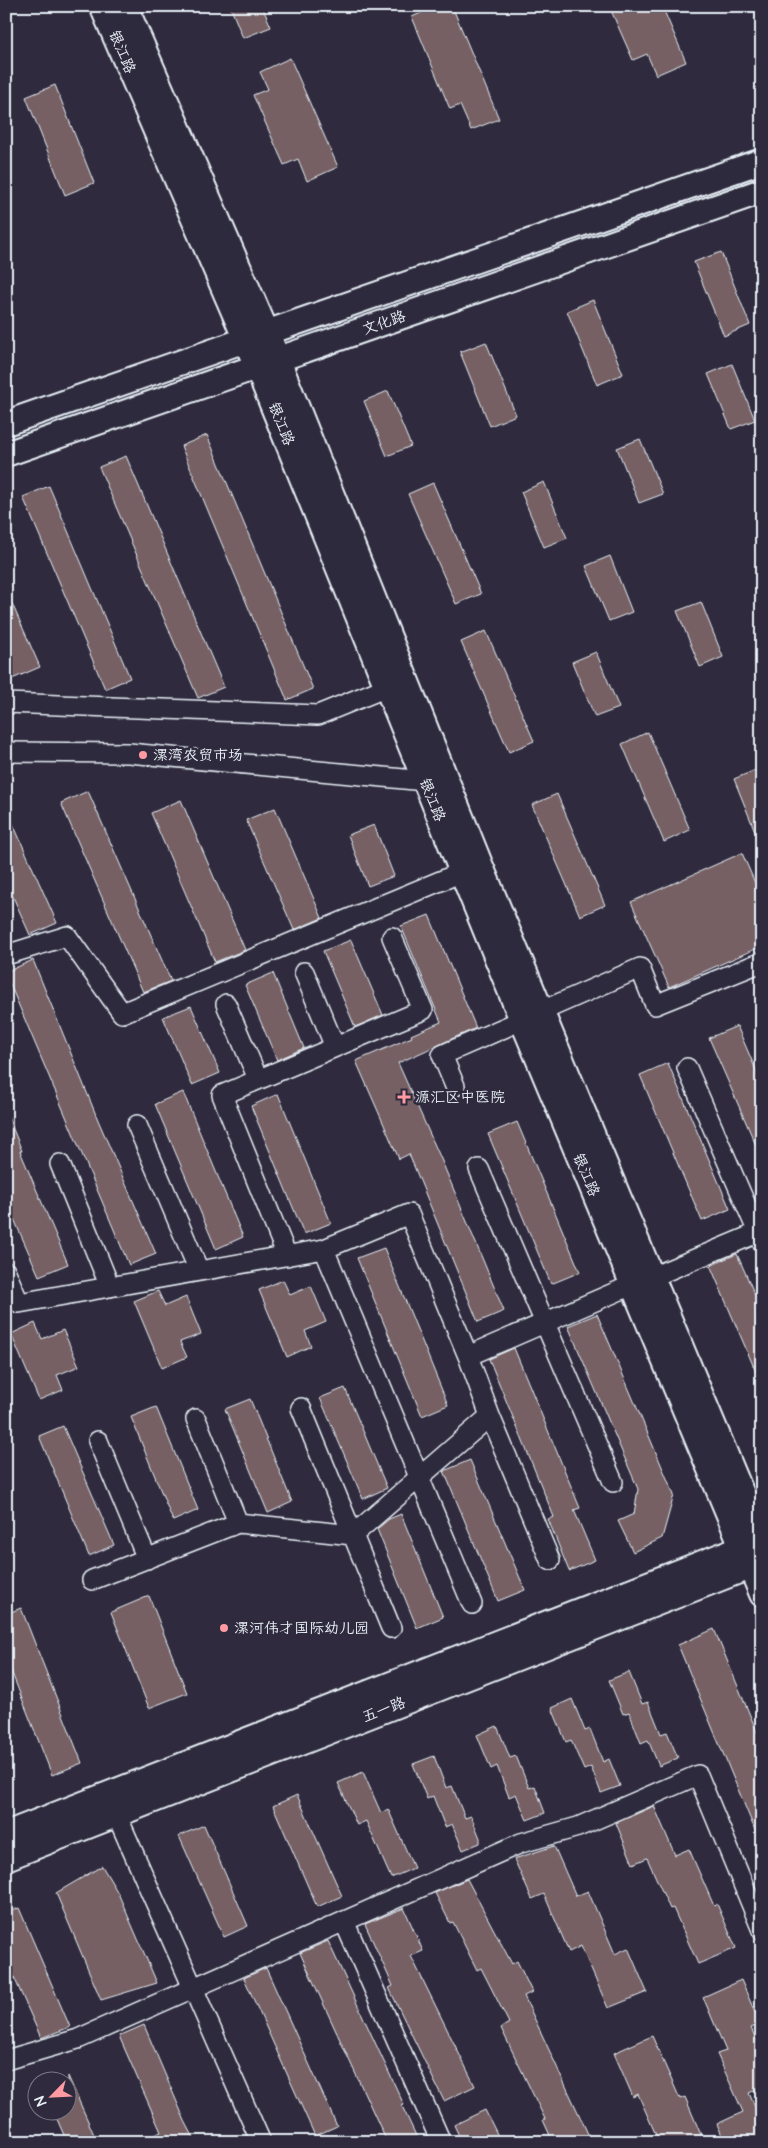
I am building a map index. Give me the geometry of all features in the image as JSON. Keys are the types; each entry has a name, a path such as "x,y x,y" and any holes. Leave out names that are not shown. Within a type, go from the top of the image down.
{"street":[{"name":"银江路","path":"102,6 257,337"},
{"name":"银江路","path":"125,6 471,868 642,1281 756,1549 762,1594"},
{"name":"文化路","path":"6,423 762,161"},
{"name":"文化路","path":"6,454 762,191"},
{"name":"银江路","path":"397,683 425,781 471,868"},
{"path":"6,703 318,714 397,683"},
{"path":"6,752 129,753 425,781"},
{"path":"6,955 68,936 122,1013 471,868"},
{"path":"287,1256 222,1095 423,1010 392,937"},
{"path":"455,1086 442,1055 640,968 655,1006 762,962"},
{"path":"304,972 335,1047"},
{"path":"226,1004 258,1080"},
{"path":"468,1356 642,1281 760,1235 687,1068"},
{"path":"137,1125 199,1271"},
{"path":"60,1164 110,1287"},
{"path":"479,1169 612,1482"},
{"path":"6,1272 19,1303 324,1249 409,1214 550,1560"},
{"path":"324,1249 472,1604"},
{"path":"301,1408 391,1628"},
{"path":"92,1580 238,1523 353,1534 490,1416"},
{"path":"196,1419 238,1523"},
{"path":"98,1441 147,1559"},
{"name":"五一路","path":"6,1858 112,1804 756,1549"},
{"path":"6,2060 78,2039 521,1843 578,1827 698,1775 762,1930"},
{"path":"112,1804 261,2142"},
{"name":"五一路","path":"6,1834 112,1804"},
{"path":"344,1921 441,2142"}],"building":[{"path":"230,6 262,6 271,27 243,38"},
{"path":"421,6 452,6 499,119 471,130 460,105 450,109 412,17 423,12"},
{"path":"609,6 662,6 686,62 656,75 647,54 633,60"},
{"path":"290,58 338,167 307,181 298,159 284,165 253,95 268,89 260,72"},
{"path":"55,85 94,183 65,195 26,97"},
{"path":"721,252 750,325 724,336 694,262"},
{"path":"593,300 623,374 597,385 567,311"},
{"path":"486,342 516,415 490,426 460,352"},
{"path":"732,364 755,420 731,429 708,374"},
{"path":"388,391 411,446 387,456 364,401"},
{"path":"207,435 313,689 287,700 181,446"},
{"path":"640,439 663,494 639,503 617,448"},
{"path":"126,456 224,687 198,698 99,467"},
{"path":"544,482 567,538 544,547 521,492"},
{"path":"433,483 481,594 456,604 408,494"},
{"path":"49,486 130,678 105,689 23,497"},
{"path":"610,556 632,612 609,621 586,566"},
{"path":"6,590 40,667 12,679 6,666"},
{"path":"701,602 723,657 700,667 677,611"},
{"path":"486,631 534,741 509,752 461,642"},
{"path":"596,652 619,708 595,717 572,662"},
{"path":"648,732 690,830 664,842 622,744"},
{"path":"758,769 762,780 761,846 734,779"},
{"path":"88,791 171,981 143,992 61,803"},
{"path":"557,794 605,905 580,916 532,805"},
{"path":"181,800 245,950 215,962 151,813"},
{"path":"6,808 57,923 30,935 6,881"},
{"path":"275,808 322,918 294,930 246,820"},
{"path":"374,825 394,876 368,886 348,835"},
{"path":"742,853 762,899 762,946 669,987 631,902"},
{"path":"429,915 476,1028 398,1063 441,1159 504,1311 478,1322 409,1154 399,1159 356,1061 412,1037 411,1035 441,1022 401,926"},
{"path":"351,940 383,1015 355,1027 323,951"},
{"path":"33,960 98,1120 156,1254 129,1265 6,975 6,972"},
{"path":"273,973 304,1048 277,1060 245,985"},
{"path":"191,1006 220,1073 192,1085 163,1017"},
{"path":"737,1026 762,1084 762,1159 709,1038"},
{"path":"668,1063 730,1209 702,1221 640,1075"},
{"path":"183,1092 243,1237 216,1249 155,1104"},
{"path":"278,1094 331,1223 304,1234 251,1106"},
{"path":"6,1112 22,1151 20,1151 68,1264 39,1276 6,1201"},
{"path":"517,1122 580,1272 551,1284 488,1134"},
{"path":"384,1248 448,1405 422,1416 357,1258"},
{"path":"737,1254 762,1311 762,1386 710,1265"},
{"path":"283,1280 290,1295 311,1286 326,1322 305,1331 311,1346 287,1357 259,1290"},
{"path":"158,1291 165,1306 186,1297 201,1334 180,1342 187,1357 162,1368 134,1301"},
{"path":"597,1314 674,1495 662,1538 633,1552 618,1521 634,1514 638,1489 568,1326"},
{"path":"35,1323 42,1339 63,1330 79,1366 57,1375 63,1390 39,1400 11,1334"},
{"path":"514,1348 580,1508 574,1510 595,1560 569,1571 548,1519 554,1517 489,1359"},
{"path":"345,1388 387,1488 363,1499 320,1398"},
{"path":"250,1399 292,1502 268,1513 225,1409"},
{"path":"156,1407 198,1510 173,1521 131,1417"},
{"path":"63,1426 114,1545 89,1556 39,1436"},
{"path":"470,1460 525,1590 498,1601 444,1471"},
{"path":"401,1514 443,1617 417,1628 377,1529 389,1519"},
{"path":"149,1596 187,1693 149,1708 111,1612"},
{"path":"21,1608 82,1763 52,1775 6,1658 6,1614"},
{"path":"714,1629 762,1744 762,1847 678,1645"},
{"path":"629,1672 642,1704 648,1702 661,1734 667,1732 678,1758 659,1766 648,1740 641,1743 629,1712 623,1714 609,1680"},
{"path":"572,1699 585,1731 590,1729 603,1762 609,1759 620,1786 601,1793 591,1767 584,1770 571,1740 566,1742 552,1708"},
{"path":"497,1726 510,1758 516,1756 529,1788 535,1786 545,1813 527,1820 516,1794 509,1797 497,1766 491,1769 477,1735"},
{"path":"434,1756 446,1788 452,1786 465,1818 471,1816 480,1838 480,1843 463,1850 452,1824 445,1827 433,1796 427,1799 413,1764"},
{"path":"363,1772 381,1813 388,1809 414,1868 391,1878 366,1821 357,1825 338,1783"},
{"path":"297,1795 342,1896 317,1907 273,1806"},
{"path":"654,1806 675,1855 689,1849 714,1906 717,1904 736,1948 698,1964 673,1908 670,1909 647,1858 633,1864 616,1823"},
{"path":"204,1825 248,1926 224,1937 179,1836"},
{"path":"554,1846 576,1896 588,1891 615,1954 628,1948 647,1992 608,2008 581,1946 569,1952 544,1894 532,1899 514,1859"},
{"path":"102,1866 118,1893 157,1983 101,2000 56,1893"},
{"path":"467,1879 512,1964 517,1961 532,1992 524,1996 589,2136 577,2142 553,2142 543,2120 545,2119 501,2028 509,2023 481,1968 477,1970 453,1922 450,1923 435,1893"},
{"path":"19,1908 70,2027 41,2038 6,1959 6,1913"},
{"path":"404,1908 423,1951 411,1956 475,2086 444,2101 389,1988 393,1986 365,1924"},
{"path":"328,1941 404,2105 402,2106 419,2142 387,2142 300,1953"},
{"path":"266,1968 337,2126 315,2136 244,1978"},
{"path":"741,1980 760,2024 751,2028 762,2052 762,2087 749,2093 762,2123 762,2142 725,2142 717,2124 743,2112 717,2054 726,2051 703,1997"},
{"path":"144,2025 185,2121 196,2142 139,2142 161,2132 119,2036"},
{"path":"652,2036 680,2099 685,2097 704,2142 659,2142 638,2094 633,2097 614,2053"},
{"path":"78,2099 95,2137 86,2142 67,2142 57,2120 78,2120"},
{"path":"485,2110 501,2142 462,2142 454,2125"}],"place":[{"name":"漯湾农贸市场","path":"143,755"},
{"name":"源汇区中医院","path":"404,1097"},
{"name":"漯河伟才国际幼儿园","path":"224,1628"}]}
